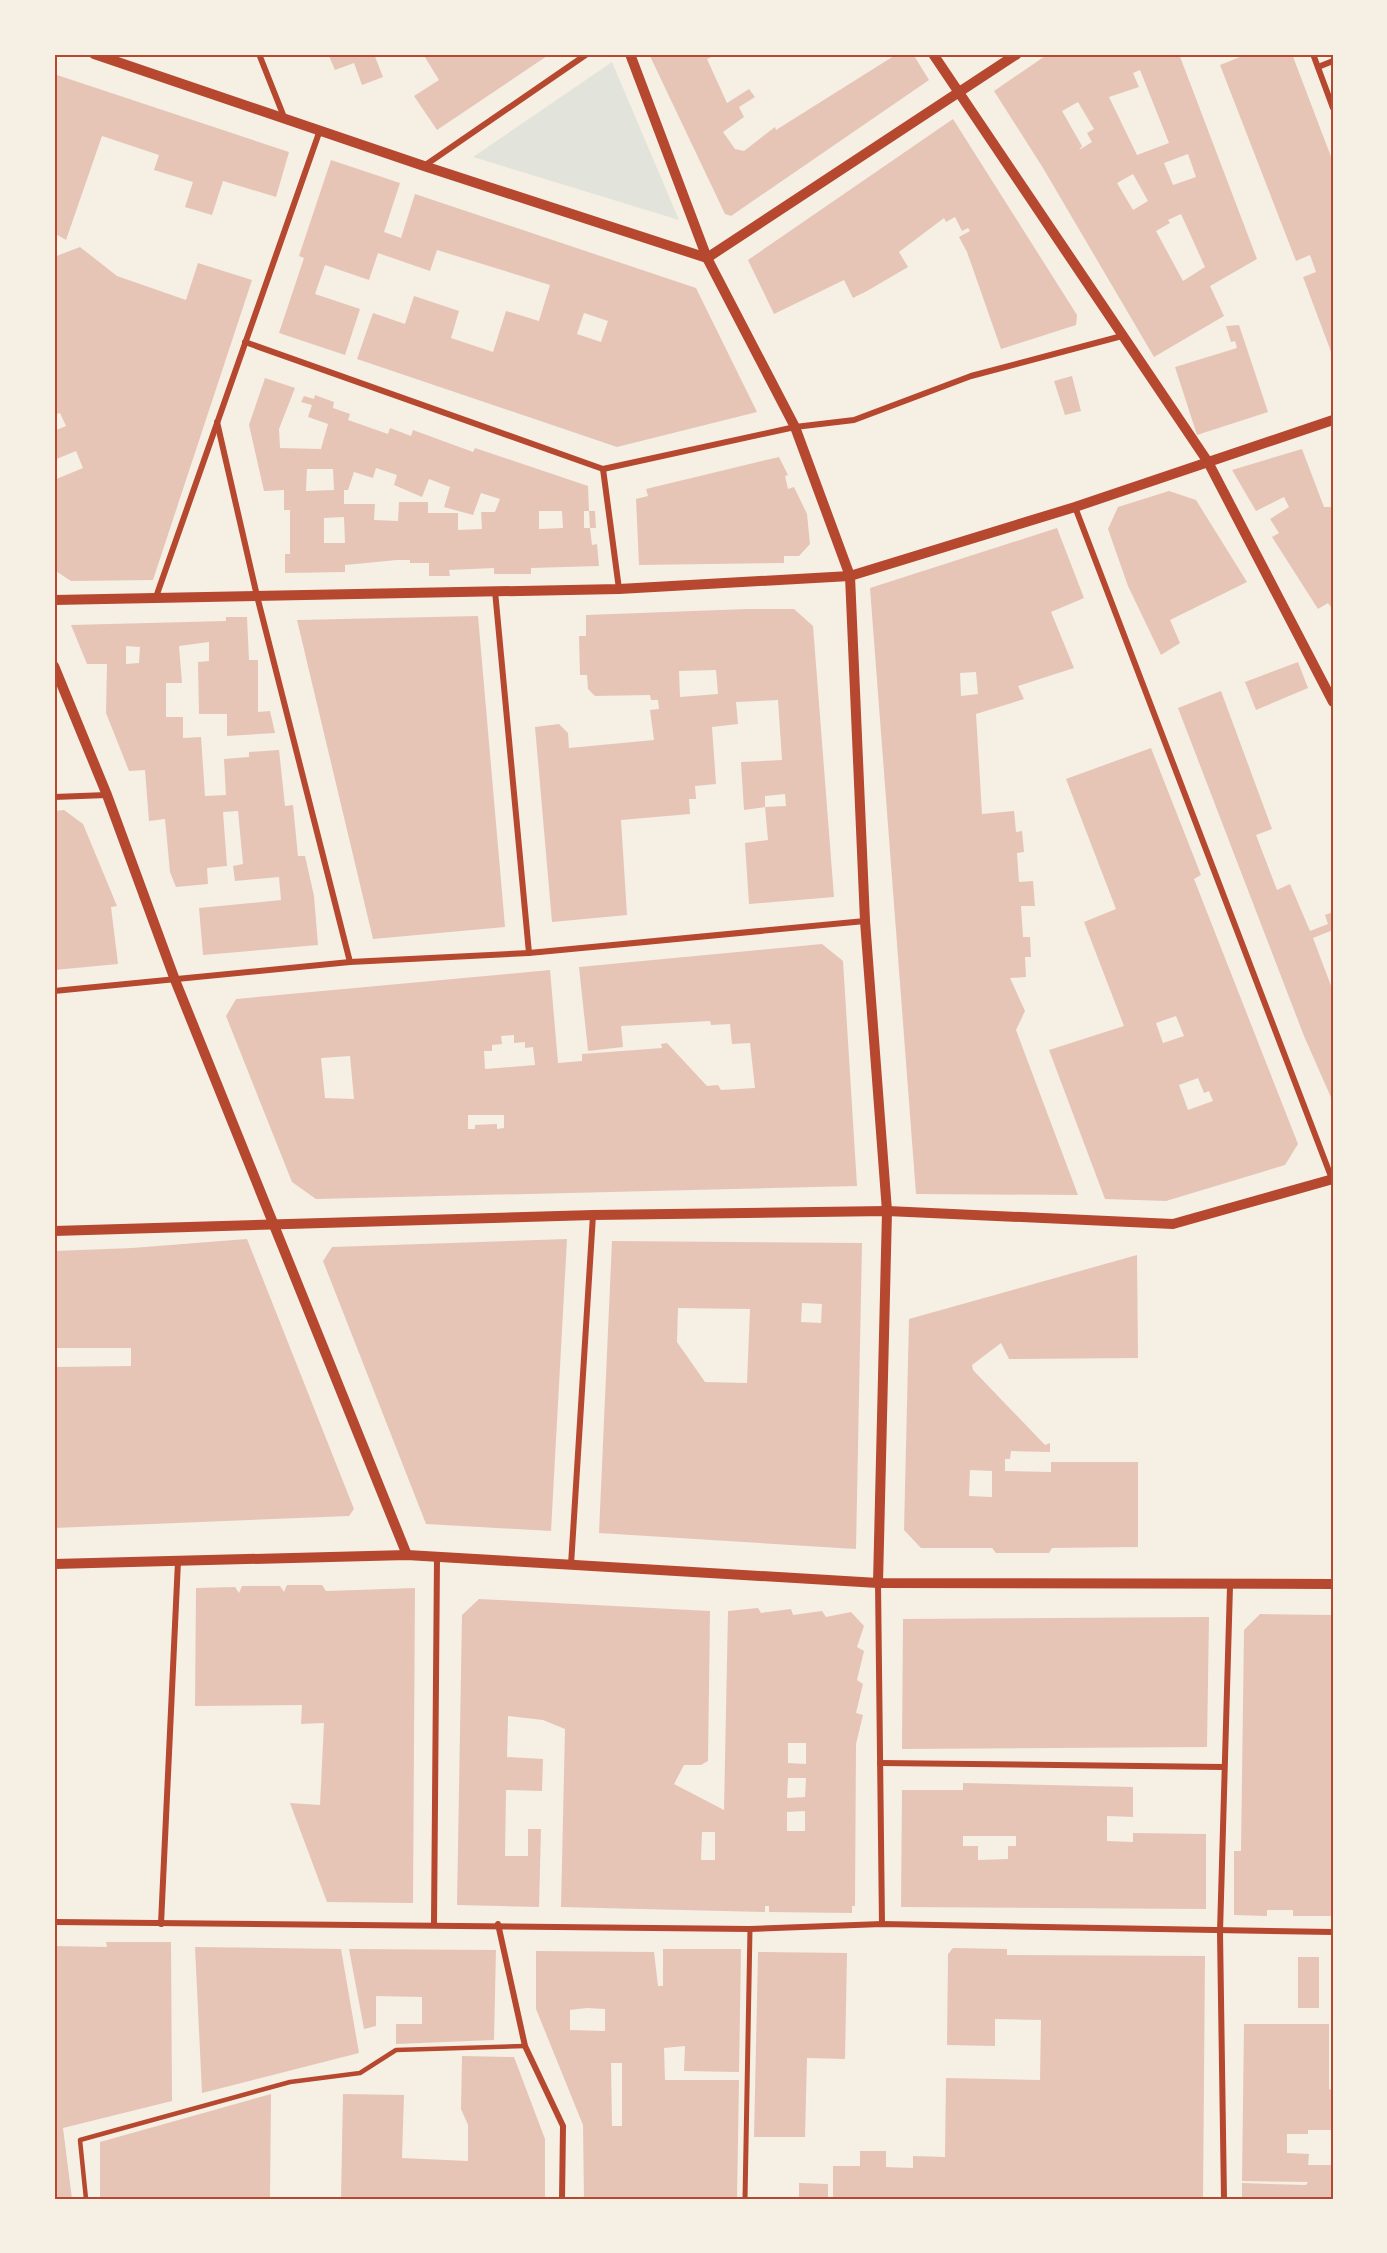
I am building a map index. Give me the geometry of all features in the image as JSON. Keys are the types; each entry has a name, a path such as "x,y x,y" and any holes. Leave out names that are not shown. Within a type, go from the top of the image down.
{"street":[{"path":"94,54 424,166 707,258"},
{"path":"259,54 284,117"},
{"path":"424,166 587,54"},
{"path":"630,54 707,258 795,427 850,576 865,921 887,1211 878,1583 882,1924"},
{"path":"933,54 957,93 1208,462 1333,702"},
{"path":"707,258 1017,54"},
{"path":"1313,54 1333,108"},
{"path":"1318,67 1333,61"},
{"path":"156,597 320,129"},
{"path":"244,342 603,469 795,427 854,420 971,376 1122,336"},
{"path":"54,600 620,589 850,576 1075,507 1333,420"},
{"path":"217,422 257,596 350,962"},
{"path":"603,469 620,589"},
{"path":"54,1231 593,1215 887,1211 1173,1224 1332,1179 1075,507"},
{"path":"495,591 529,952"},
{"path":"54,666 107,795 175,980 407,1555"},
{"path":"54,796 107,795"},
{"path":"54,991 350,962 529,952 865,921"},
{"path":"571,1565 593,1215"},
{"path":"54,1564 407,1555 878,1583 1230,1586 1333,1584"},
{"path":"434,1924 437,1558"},
{"path":"162,1924 178,1561"},
{"path":"1224,2199 1220,1932 1230,1586"},
{"path":"880,1763 1223,1767"},
{"path":"54,1922 498,1924 750,1929 882,1924 1220,1932 1333,1932"},
{"path":"498,1924 525,2046 563,2126 562,2199"},
{"path":"745,2199 750,1929"}],"lane":[{"path":"87,2199 80,2140 290,2082 360,2073 396,2050 525,2046"}],"shaded area":[{"path":"612,62 679,220 473,157"}],"building":[{"path":"328,54 374,54 383,77 362,85 354,63 335,70"},
{"path":"423,54 550,54 437,130 414,96 439,80"},
{"path":"649,54 718,54 707,59 727,103 749,89 755,97 739,107 744,117 723,132 735,149 744,151 775,127 776,130 897,54 913,54 929,80 731,216 725,214"},
{"path":"1048,54 1179,54 1257,259 1210,286 1224,316 1154,357 1043,168 994,91","holes":["1140,70 1169,143 1137,155 1109,97 1139,87 1133,73","1078,102 1094,129 1087,133 1092,142 1079,150 1082,146 1062,111","1188,154 1196,177 1173,185 1164,163","1133,174 1148,201 1133,210 1117,183","1181,214 1205,267 1183,281 1156,231 1170,223 1168,220"]},
{"path":"1239,54 1292,54 1333,162 1333,357 1303,277 1316,272 1310,255 1296,261 1220,65 1240,57"},
{"path":"54,74 289,152 276,197 223,181 212,215 185,207 193,182 154,170 159,155 102,136 66,240 54,233"},
{"path":"953,119 1077,315 1076,325 1001,349 967,252 959,237 970,231 968,228 962,231 955,217 946,222 944,218 899,252 908,267 867,291 853,298 844,280 774,314 748,260"},
{"path":"331,160 400,183 384,232 401,238 415,194 696,288 757,412 617,447 357,359 373,313 405,324 414,296 459,311 451,338 493,352 506,311 539,321 550,285 437,250 430,271 378,253 369,280 325,265 315,294 360,309 345,355 279,333 304,258 299,256","holes":["584,313 608,321 601,342 577,334"]},
{"path":"80,247 117,276 186,300 198,263 252,280 153,580 71,581 54,570 54,480 83,468 76,451 54,460 54,431 66,426 60,413 54,415 54,257"},
{"path":"1239,325 1268,412 1197,435 1175,367 1237,348 1235,341 1231,342 1226,326"},
{"path":"1072,376 1081,411 1065,415 1054,381"},
{"path":"265,378 295,388 279,429 280,448 321,449 328,424 308,417 312,405 301,402 304,396 314,399 315,395 334,402 333,408 350,414 348,420 388,434 390,428 411,436 413,430 473,452 475,448 588,486 589,511 584,511 584,528 590,528 592,545 597,544 599,566 531,568 531,574 494,574 494,568 449,570 450,576 429,576 429,563 397,560 345,565 345,572 285,573 285,554 290,554 290,510 284,510 284,490 264,491 249,425","holes":["376,468 397,475 394,485 422,497 429,479 450,487 444,507 473,515 481,493 500,499 495,512 481,512 482,529 458,530 458,513 428,513 428,502 399,502 398,521 374,520 375,504 344,504 344,490 348,490 354,472 373,478","307,469 333,469 334,490 306,491","539,511 562,511 563,528 539,529","344,517 345,543 324,543 324,518"]},
{"path":"1302,449 1324,507 1331,507 1333,511 1333,610 1328,603 1318,609 1272,537 1279,533 1270,519 1289,507 1284,497 1256,511 1232,470"},
{"path":"779,457 788,475 785,476 788,489 794,487 807,514 810,544 799,556 784,556 784,563 639,565 636,499 648,496 646,489"},
{"path":"1169,491 1196,500 1247,582 1170,620 1180,643 1161,655 1128,586 1108,529 1118,507"},
{"path":"589,511 595,511 596,528 590,528"},
{"path":"1057,528 1084,598 1051,612 1074,668 1018,686 1024,699 976,714 982,814 1014,811 1016,832 1022,831 1024,852 1017,853 1019,882 1033,881 1035,906 1021,906 1023,937 1030,937 1031,957 1025,957 1026,977 1010,978 1025,1011 1016,1030 1078,1195 916,1194 870,588","holes":["976,672 978,694 961,696 960,673"]},
{"path":"794,609 813,626 834,897 749,904 745,843 768,840 765,807 744,810 741,762 782,760 778,700 736,702 738,724 712,727 716,784 695,786 696,799 689,799 690,814 621,820 627,915 552,922 535,727 559,724 568,733 569,748 654,740 650,710 659,709 658,700 651,700 650,695 595,696 588,689 587,675 580,675 579,636 586,636 586,615","holes":["716,670 718,694 680,697 679,671","785,794 786,806 765,807 765,796"]},
{"path":"478,616 505,927 373,939 297,620"},
{"path":"226,617 247,617 249,660 258,660 258,712 270,711 275,733 227,736 227,714 199,714 198,662 209,661 209,642 179,646 182,683 166,683 166,717 183,717 183,738 201,737 205,796 226,795 224,759 249,757 249,752 279,750 285,806 293,805 298,856 305,856 314,896 318,945 203,955 199,908 281,900 279,877 235,881 233,866 243,864 238,811 223,812 227,866 207,868 208,884 176,887 170,872 165,819 149,821 145,770 129,771 106,713 107,664 87,664 71,625 226,621","holes":["126,646 140,647 139,663 126,664"]},
{"path":"1298,662 1308,688 1256,710 1245,682"},
{"path":"1221,691 1272,829 1256,835 1277,890 1290,884 1310,931 1328,924 1325,915 1333,912 1333,930 1313,938 1333,991 1333,1102 1304,1036 1178,708"},
{"path":"1151,748 1201,875 1194,879 1298,1144 1285,1165 1166,1201 1105,1199 1049,1050 1124,1026 1084,922 1116,909 1066,779","holes":["1176,1016 1184,1036 1163,1043 1156,1023","1198,1078 1204,1093 1209,1091 1213,1101 1188,1110 1179,1085"]},
{"path":"64,810 83,824 117,906 111,907 118,964 54,970 54,811"},
{"path":"822,944 843,961 857,1186 316,1199 292,1182 226,1016 236,999 550,970 558,1063 582,1061 582,1054 662,1048 661,1044 667,1043 707,1086 718,1085 721,1090 755,1088 750,1043 732,1044 730,1024 711,1025 710,1021 621,1026 623,1047 588,1051 579,967","holes":["514,1035 514,1043 525,1042 525,1048 533,1047 535,1065 485,1069 484,1051 492,1051 492,1045 502,1044 501,1036","350,1056 354,1099 325,1098 321,1058","468,1115 504,1115 504,1128 497,1129 497,1124 475,1125 475,1129 468,1129"]},
{"path":"247,1239 354,1509 349,1516 54,1528 54,1367 131,1366 131,1348 54,1348 54,1251 132,1248"},
{"path":"567,1239 551,1531 426,1524 323,1261 332,1247"},
{"path":"612,1241 862,1243 856,1549 599,1533","holes":["802,1303 822,1304 821,1323 801,1322","678,1308 750,1309 747,1383 705,1382 677,1342"]},
{"path":"1137,1255 1138,1358 1009,1359 1001,1343 972,1365 973,1370 1045,1445 1050,1443 1050,1452 1011,1451 1010,1459 1005,1459 1005,1471 1051,1472 1051,1462 1138,1462 1138,1547 1052,1548 1049,1553 996,1553 992,1548 921,1548 904,1530 909,1319","holes":["970,1470 992,1471 992,1497 969,1496"]},
{"path":"287,1585 322,1585 326,1591 415,1588 413,1903 327,1902 290,1803 320,1805 324,1723 301,1724 302,1705 195,1706 196,1588 235,1587 239,1593 242,1586 280,1586 284,1592"},
{"path":"479,1599 710,1611 708,1761 701,1765 684,1765 674,1784 724,1810 728,1611 758,1608 761,1613 791,1609 793,1615 822,1611 826,1617 851,1612 864,1626 857,1647 864,1651 857,1680 863,1684 856,1713 863,1715 856,1744 855,1906 852,1906 852,1913 769,1912 769,1906 765,1906 765,1912 561,1907 565,1729 543,1720 508,1716 507,1757 543,1759 542,1791 506,1790 505,1856 528,1856 528,1829 541,1829 539,1907 457,1905 462,1615","holes":["788,1743 806,1743 806,1764 788,1763","788,1778 806,1778 805,1797 787,1798","805,1811 805,1831 787,1831 787,1812","702,1832 715,1832 715,1860 701,1860"]},
{"path":"1260,1614 1333,1615 1333,1916 1293,1916 1293,1910 1267,1910 1267,1916 1234,1915 1234,1851 1241,1851 1244,1630"},
{"path":"1209,1617 1207,1747 902,1749 903,1619"},
{"path":"963,1783 1133,1787 1133,1817 1107,1816 1107,1841 1133,1842 1133,1833 1206,1834 1206,1909 901,1907 902,1790 963,1790","holes":["963,1836 1016,1836 1016,1846 1008,1846 1008,1859 978,1860 978,1846 963,1846"]},
{"path":"106,1942 171,1942 172,2101 63,2128 72,2199 54,2199 54,1946 107,1947"},
{"path":"195,1947 341,1949 359,2053 202,2093"},
{"path":"953,1948 1007,1949 1007,1955 1205,1956 1203,2199 833,2199 833,2166 860,2166 860,2151 886,2151 886,2167 913,2168 913,2156 945,2157 946,2078 1040,2080 1041,2020 995,2019 995,2046 947,2045 948,1954"},
{"path":"349,1949 496,1950 494,2040 396,2044 396,2024 422,2024 422,1997 376,1996 376,2026 364,2029"},
{"path":"663,1949 741,1949 739,2072 684,2071 685,2046 664,2048 665,2080 739,2080 737,2199 584,2199 583,2125 536,2009 536,1951 654,1952 658,1986 663,1986","holes":["605,2009 605,2031 570,2030 570,2010","611,2063 622,2063 622,2126 612,2126"]},
{"path":"758,1952 847,1953 845,2059 807,2058 805,2137 754,2137"},
{"path":"1298,1957 1319,1957 1319,2008 1298,2008"},
{"path":"1244,2024 1329,2024 1329,2089 1333,2090 1333,2130 1308,2130 1308,2134 1287,2134 1287,2153 1309,2154 1308,2165 1333,2165 1333,2199 1242,2199 1242,2183 1306,2185 1308,2182 1242,2181"},
{"path":"462,2056 514,2057 545,2139 545,2199 341,2199 343,2094 404,2095 402,2158 468,2161 468,2125 461,2109"},
{"path":"271,2094 270,2199 100,2199 100,2142"},
{"path":"799,2183 828,2184 828,2199 799,2199"}]}
